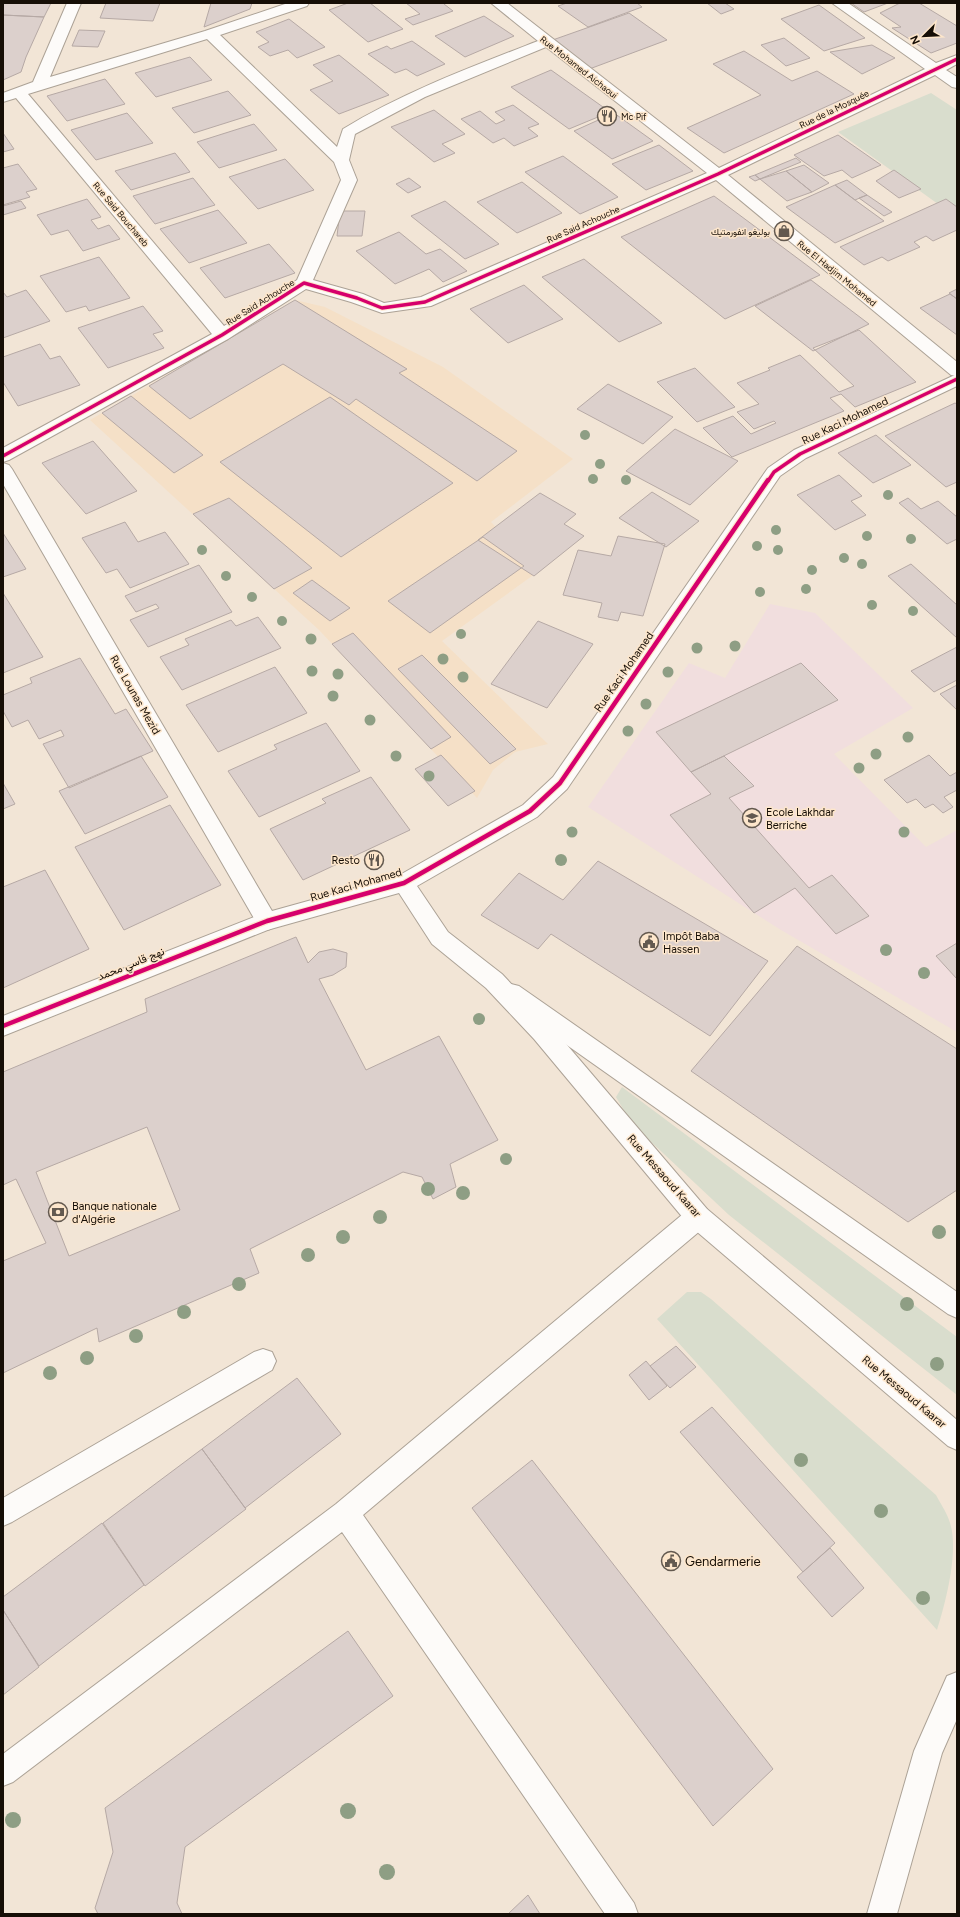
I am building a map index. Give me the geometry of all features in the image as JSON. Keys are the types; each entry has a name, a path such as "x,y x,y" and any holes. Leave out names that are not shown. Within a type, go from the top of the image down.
{"street":[{"path":"39,85 74,3"},
{"path":"3,98 39,85 210,34 286,6 302,3"},
{"name":"Rue Mohamed Aichaoui","path":"498,3 718,174"},
{"path":"839,3 957,84"},
{"path":"210,34 341,160 349,180 304,283"},
{"path":"341,160 348,132 373,116 426,90 547,42"},
{"name":"Rue de la Mosquée","path":"718,174 957,59"},
{"name":"Rue Said Bouchareb","path":"19,93 222,335"},
{"name":"Rue Said Achouche","path":"3,456 222,335 304,283 356,298 382,308 425,302 718,174"},
{"name":"Rue El Hadjim Mohamed","path":"718,174 957,371"},
{"name":"Rue Kaci Mohamed","path":"267,921 404,883 530,811 560,782 774,472 800,454 957,378"},
{"name":"Rue Lounas Mezid","path":"3,469 267,921"},
{"name":"Rue Messaoud Kaarar","path":"404,883 440,938 494,981 542,1032 698,1217 957,1437"},
{"name":"نهج قاسي محمد","path":"3,1026 267,921"},
{"path":"494,981 957,1306"},
{"path":"3,1772 345,1513 698,1217"},
{"path":"3,1513 264,1361"},
{"path":"345,1513 623,1914"},
{"path":"882,1914 928,1750 957,1686"}],"shaded area":[{"path":"295,300 325,307 443,367 573,459 491,522 539,571 442,641 548,744 515,752 493,770 477,798 319,630 90,420"},
{"name":"Ecole Lakhdar Berriche","path":"770,604 815,613 913,708 834,754 926,847 957,830 957,1032 781,930 588,807 689,663 725,678"}],"green space":[{"path":"931,93 957,110 956,217 838,132"},
{"path":"622,1087 957,1337 957,1395 729,1215 632,1124 616,1097"},
{"path":"687,1292 701,1292 711,1299 936,1495 949,1520 952,1531 953,1545 948,1590 937,1630 657,1319"}],"building":[{"path":"3,3 51,3 44,17 3,15"},
{"path":"106,3 160,3 153,21 100,18"},
{"path":"211,3 252,3 250,9 204,27"},
{"path":"348,3 370,3 403,29 368,42 329,10"},
{"path":"406,3 447,3 444,4 453,11 413,25 405,19 420,14"},
{"path":"567,3 637,3 642,7 588,27 558,6"},
{"path":"707,3 725,3 734,9 721,14"},
{"path":"851,3 888,3 864,12"},
{"path":"900,3 919,3 957,26 957,43 931,53 892,28 901,27 880,13"},
{"path":"819,5 865,38 824,51 781,19"},
{"path":"629,13 667,40 584,71 547,42"},
{"path":"3,15 44,17 21,72 3,80"},
{"path":"484,16 514,36 465,57 435,36"},
{"path":"289,19 325,47 297,58 288,50 270,56 258,47 269,42 256,32"},
{"path":"79,30 105,31 98,47 72,46"},
{"path":"784,38 810,58 786,66 761,45"},
{"path":"412,41 445,64 417,76 406,69 395,73 368,54 387,46 391,49"},
{"path":"872,45 895,58 862,74 830,52"},
{"path":"744,51 792,81 817,71 854,94 724,153 687,128 761,95 713,64"},
{"path":"339,55 389,95 339,114 310,90 333,81 313,65"},
{"path":"190,57 212,80 156,97 135,73"},
{"path":"551,70 610,112 569,129 511,87"},
{"path":"105,79 125,104 67,121 47,96"},
{"path":"228,91 251,115 194,133 172,108"},
{"path":"513,105 539,124 528,128 538,136 514,146 504,138 493,143 461,119 480,111 496,124 505,120 495,112"},
{"path":"434,110 465,134 442,144 455,153 434,162 391,127"},
{"path":"127,113 153,143 96,160 71,130"},
{"path":"614,113 653,141 612,159 574,131"},
{"path":"254,124 277,150 219,168 197,142"},
{"path":"3,133 14,149 3,152"},
{"path":"838,135 881,165 852,178 842,170 824,176 794,155"},
{"path":"659,145 693,171 646,190 612,164"},
{"path":"175,153 190,172 131,190 115,171"},
{"path":"563,156 618,197 580,214 525,172"},
{"path":"796,158 801,162 760,179 755,175"},
{"path":"285,159 314,190 258,209 229,177"},
{"path":"18,164 37,189 26,192 30,197 3,205 3,168"},
{"path":"804,165 829,183 812,192 786,171"},
{"path":"894,170 921,189 899,198 876,181"},
{"path":"786,171 812,192 787,201 760,179"},
{"path":"755,175 760,179 755,181 749,177"},
{"path":"193,178 215,205 155,224 133,196"},
{"path":"409,178 421,187 408,193 396,184"},
{"path":"847,180 867,195 855,200 835,185"},
{"path":"522,182 562,213 517,233 477,202"},
{"path":"835,185 884,221 835,243 786,207"},
{"path":"867,195 892,212 884,216 859,198"},
{"path":"714,196 820,275 725,319 621,237"},
{"path":"87,199 101,217 91,220 98,229 109,225 120,239 83,251 68,230 51,235 37,215"},
{"path":"946,199 957,207 957,230 933,241 926,236 914,242 920,247 888,261 882,257 864,265 840,247"},
{"path":"21,201 26,208 3,215 3,206"},
{"path":"445,201 499,244 465,259 411,216"},
{"path":"218,210 247,243 189,263 160,229"},
{"path":"340,211 365,211 362,236 337,236"},
{"path":"399,232 426,254 440,249 467,271 443,282 429,269 395,284 356,251"},
{"path":"269,244 295,273 225,298 200,268"},
{"path":"99,257 130,298 89,311 86,306 66,312 40,276"},
{"path":"584,259 662,323 619,342 542,277"},
{"path":"811,280 869,324 813,351 755,306"},
{"path":"524,285 563,319 508,343 470,309"},
{"path":"957,289 957,299 949,293"},
{"path":"26,290 50,321 3,338 3,292 7,297"},
{"path":"950,294 957,299 957,335 920,308"},
{"path":"295,300 407,369 399,373 517,451 477,481 356,399 349,405 283,364 190,419 149,386"},
{"path":"143,306 163,331 153,334 164,348 108,368 78,328"},
{"path":"859,330 916,382 855,407 841,394 830,398 844,411 732,457 703,428 733,416 751,434 776,423 774,421 754,429 737,412 759,404 737,383 770,370 768,368 800,355 839,392 854,386 813,348"},
{"path":"40,344 50,359 60,356 80,385 18,406 3,382 3,357"},
{"path":"695,368 735,407 697,422 657,382"},
{"path":"608,384 673,417 643,444 577,409"},
{"path":"131,396 203,455 174,473 102,413"},
{"path":"330,397 453,483 341,557 220,462"},
{"path":"955,403 957,404 957,482 946,487 885,436"},
{"path":"675,429 738,461 690,505 626,471"},
{"path":"876,435 911,465 873,483 838,453"},
{"path":"93,441 137,491 86,514 42,463"},
{"path":"839,475 862,496 851,501 866,515 835,530 797,495"},
{"path":"652,492 699,521 666,547 619,518"},
{"path":"540,493 576,514 564,524 584,536 534,576 478,540"},
{"path":"229,498 312,568 274,589 193,514"},
{"path":"908,498 921,509 938,501 957,517 957,539 947,544 899,503"},
{"path":"125,522 138,542 165,532 189,564 130,588 117,569 106,573 82,538"},
{"path":"3,533 26,569 3,577"},
{"path":"618,536 665,544 643,616 621,612 618,621 598,617 602,603 563,595 578,550 611,556"},
{"path":"483,537 524,566 430,633 388,601"},
{"path":"911,564 957,605 957,638 888,576"},
{"path":"199,565 232,612 148,647 130,620 159,608 156,604 136,612 125,596"},
{"path":"312,580 350,608 330,621 293,593"},
{"path":"3,593 43,657 3,673"},
{"path":"258,617 281,648 182,690 160,657 189,645 185,639 231,620 236,626"},
{"path":"538,621 593,644 547,708 491,684"},
{"path":"353,633 451,737 431,749 332,644"},
{"path":"957,647 957,680 934,692 911,671"},
{"path":"422,655 516,749 490,764 398,669"},
{"path":"80,658 115,714 126,709 153,751 69,788 43,744 64,736 61,730 39,739 28,720 12,727 3,711 3,695 32,683 30,678"},
{"path":"801,663 838,700 691,772 656,732"},
{"path":"275,667 307,713 218,752 186,705"},
{"path":"957,685 957,710 940,694"},
{"path":"326,723 360,771 259,817 228,771 277,749 274,745"},
{"path":"441,755 475,791 448,806 415,769"},
{"path":"929,755 950,776 957,772 957,790 944,797 953,807 943,813 933,804 925,808 916,799 907,803 884,780"},
{"path":"141,756 168,797 85,834 59,791"},
{"path":"724,756 754,786 729,798 809,888 832,875 869,916 836,934 795,888 754,913 670,815 711,794 691,772"},
{"path":"371,777 410,830 303,880 270,829 326,803 322,799"},
{"path":"3,783 15,804 3,809"},
{"path":"170,805 221,885 124,930 75,847"},
{"name":"Impôt Baba Hassen","path":"598,861 768,961 710,1036 551,934 538,949 481,915 519,873 563,900"},
{"path":"45,870 89,949 3,988 3,887"},
{"path":"296,937 308,963 319,952 333,949 347,953 346,967 333,975 319,979 366,1070 439,1036 498,1140 450,1164 456,1187 433,1199 422,1177 403,1172 250,1249 259,1273 99,1342 97,1328 3,1373 3,1261 46,1243 16,1179 3,1185 3,1072 147,1012 145,999","holes":["147,1127 180,1210 69,1256 36,1172"]},
{"path":"957,943 957,979 936,956"},
{"path":"797,946 957,1049 957,1190 908,1222 691,1071"},
{"path":"676,1346 696,1367 670,1388 650,1366"},
{"path":"646,1361 667,1386 649,1400 629,1375"},
{"path":"297,1378 341,1434 245,1508 202,1449"},
{"path":"712,1407 835,1543 803,1572 680,1432"},
{"path":"202,1449 246,1509 145,1586 103,1523"},
{"path":"532,1460 773,1769 713,1826 472,1508"},
{"path":"102,1523 144,1585 39,1666 3,1610 3,1597"},
{"path":"830,1548 864,1588 832,1617 797,1577"},
{"path":"3,1610 39,1667 3,1695"},
{"path":"348,1631 393,1696 185,1847 177,1903 182,1914 98,1914 95,1908 113,1852 105,1808"},
{"path":"528,1895 540,1914 508,1914"}],"cycle path":[{"path":"3,456 222,335 304,283 357,298 382,308 425,302 718,174 957,59"},
{"path":"3,1026 267,921 404,883 530,811 560,783 774,472 800,454 957,379"}],"place":[{"name":"Mc Pif","path":"607,116"},
{"name":"بوليغو انفورمتيك","path":"784,231"},
{"name":"Ecole Lakhdar Berriche","path":"752,818"},
{"name":"Resto","path":"374,860"},
{"name":"Impôt Baba Hassen","path":"649,942"},
{"name":"Banque nationale d'Algérie","path":"58,1212"},
{"name":"Gendarmerie","path":"671,1561"}]}
